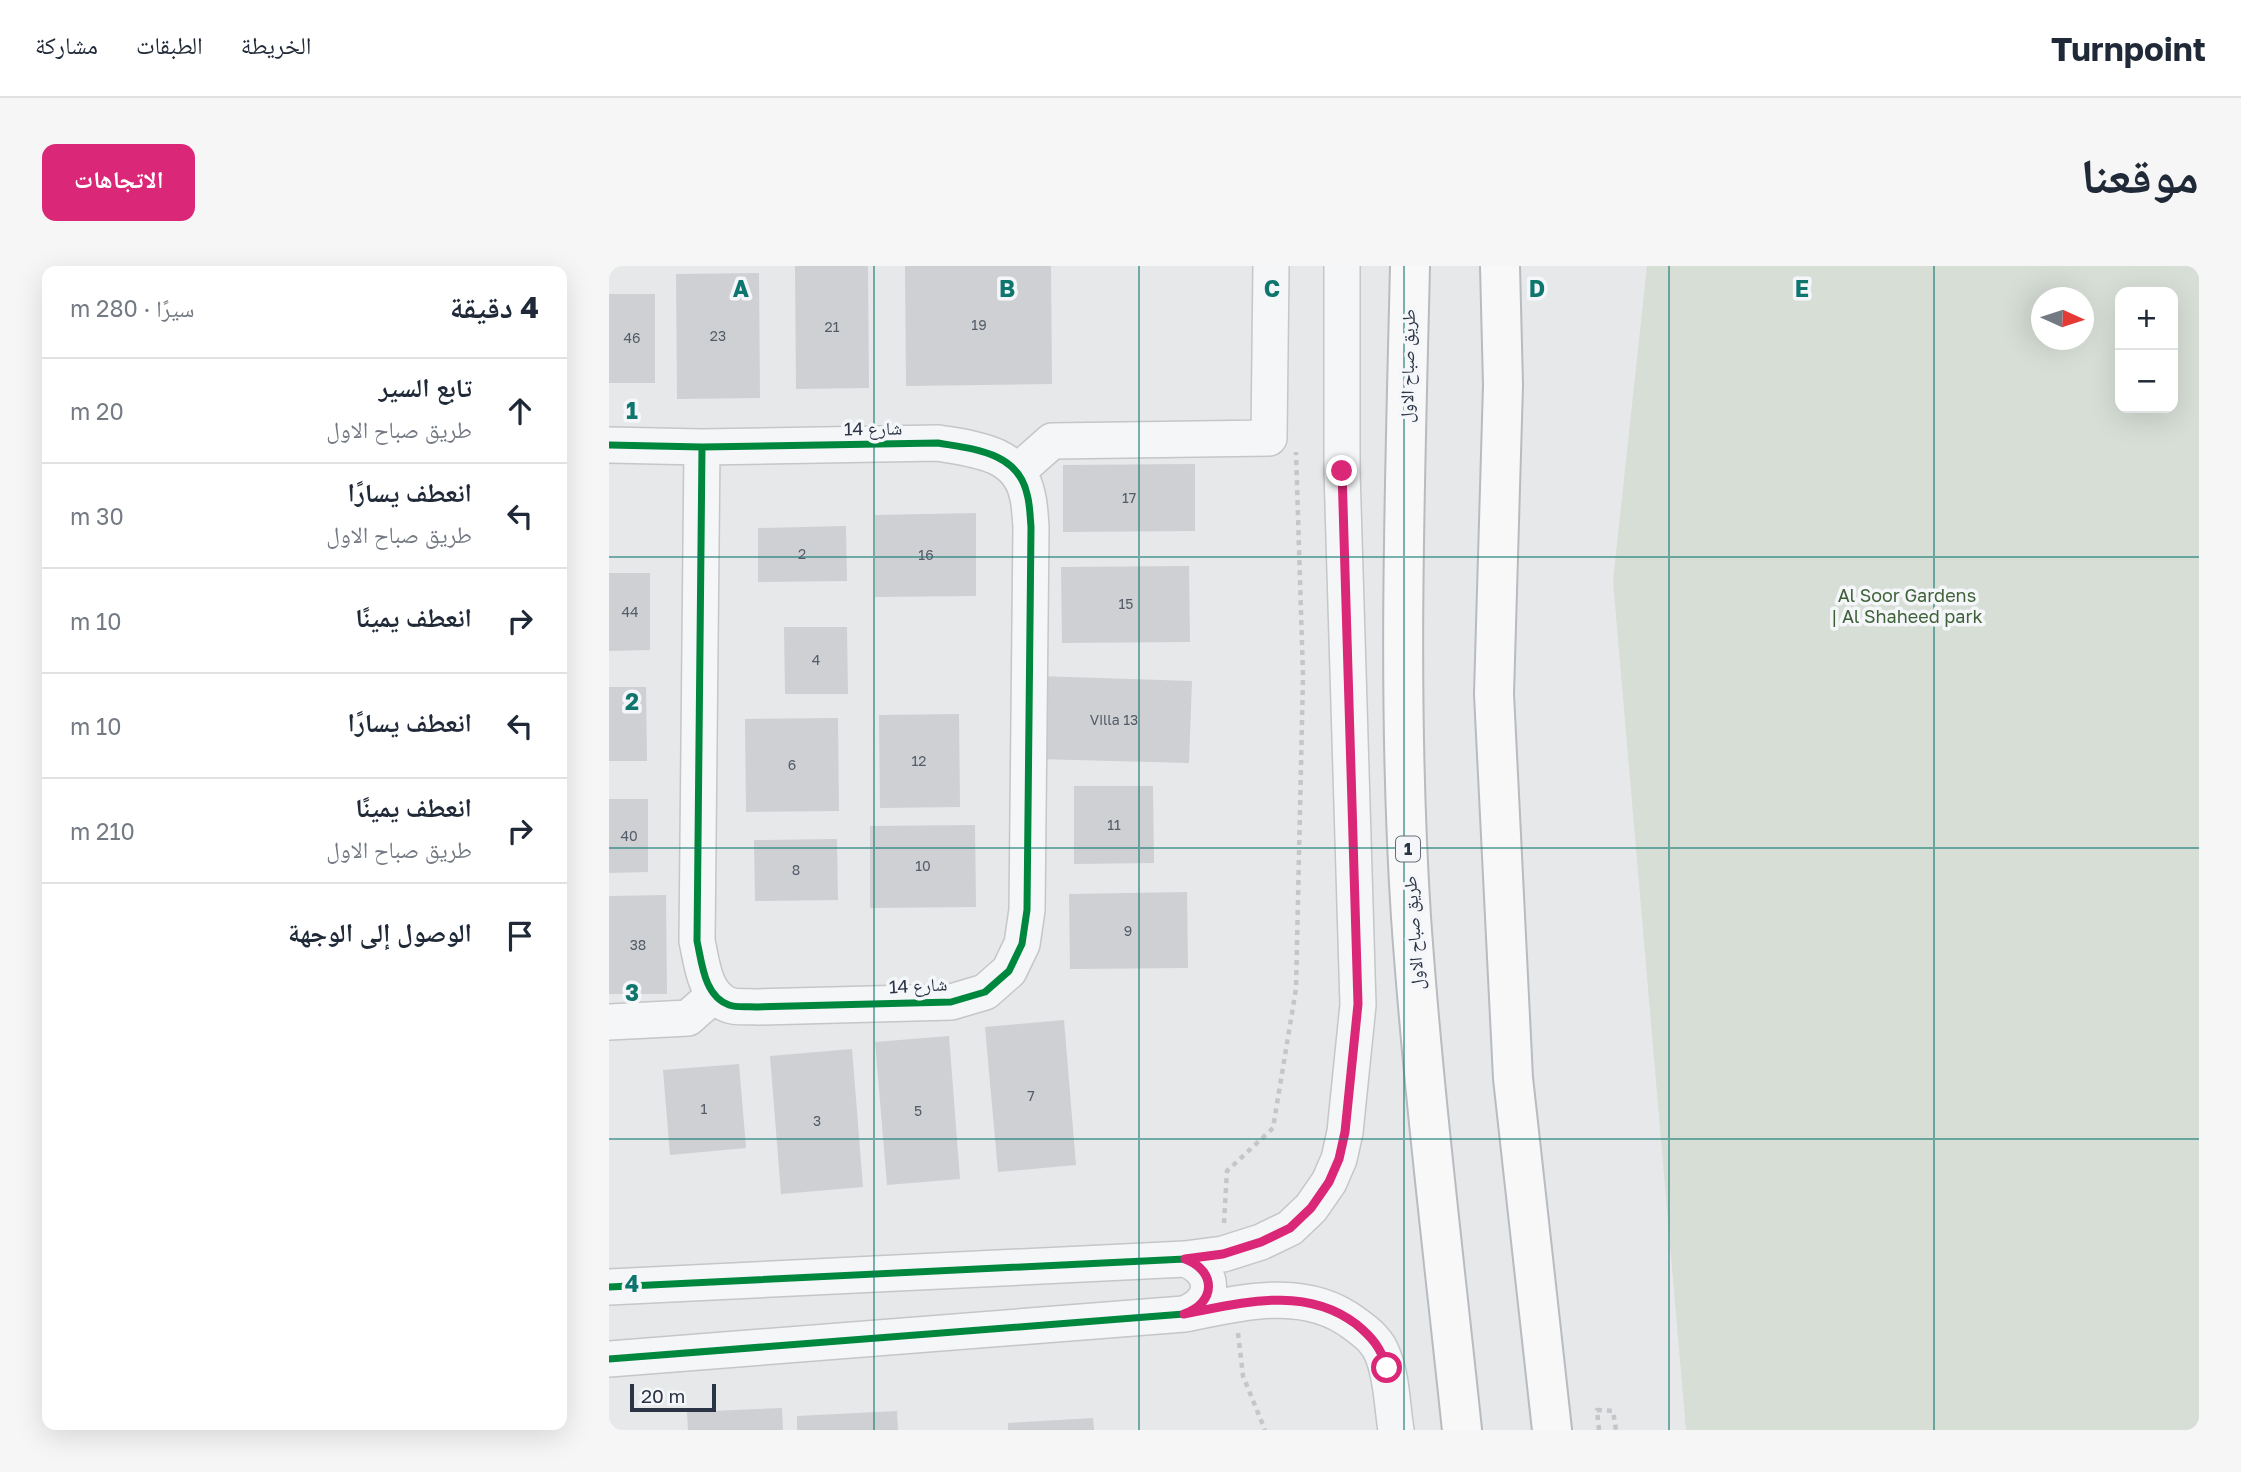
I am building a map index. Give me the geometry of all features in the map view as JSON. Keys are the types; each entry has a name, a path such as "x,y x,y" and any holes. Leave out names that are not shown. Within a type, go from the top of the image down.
{"highway":[{"name":"طريق صباح الاول","path":"1410,266 1403,606 1405,767 1411,902 1428,1119 1462,1430"},
{"path":"1500,266 1503,385 1495,694 1512,1064 1552,1430"},
{"path":"1503,385 1514,266"}],"street":[{"path":"1017,472 1052,441 1269,438 1271,266"},
{"path":"609,1287 1185,1259 1223,1254 1261,1242 1290,1228 1311,1208 1329,1182 1339,1159 1345,1132 1358,1004 1342,471 1342,266"},
{"name":"شارع 14","path":"609,445 702,447 938,443 998,456 1017,472 1027,492 1031,527 1027,910 1022,944 1009,971 985,992 951,1002 757,1007 730,1005 715,995"},
{"path":"609,1023 688,1018 715,995 703,973 698,942 702,447"},
{"path":"1184,1314 1197,1310 1206,1300 1209,1287 1206,1274 1198,1264 1185,1259"},
{"path":"609,1359 1184,1314 1291,1299 1339,1313 1375,1341 1384,1357 1396,1430"}],"path":[{"path":"1223,1254 1227,1171 1273,1128 1296,989 1303,676 1296,449"},
{"path":"1234,1305 1243,1376 1265,1430"},
{"path":"1598,1430 1597,1410 1613,1411 1616,1430"}],"green space":[{"name":"Al Soor Gardens | Al Shaheed park","path":"1647,266 2199,266 2199,1430 1686,1430 1613,581"}],"building":[{"path":"795,266 868,266 869,388 796,389"},
{"path":"905,266 1051,266 1052,384 906,386"},
{"path":"759,273 760,398 677,399 676,274"},
{"path":"609,294 655,294 655,383 609,383"},
{"path":"1195,464 1195,531 1063,532 1063,465"},
{"path":"976,513 976,596 875,597 875,515"},
{"path":"846,526 847,581 758,582 758,528"},
{"path":"1189,566 1190,642 1062,643 1061,567"},
{"path":"609,573 650,573 650,650 609,651"},
{"path":"784,627 847,627 848,694 785,694"},
{"path":"1038,676 1192,681 1189,763 1036,759"},
{"path":"609,687 646,687 647,761 609,761"},
{"path":"959,714 960,807 880,808 879,715"},
{"path":"838,718 839,811 746,812 745,719"},
{"path":"1074,786 1153,786 1154,863 1074,864"},
{"path":"609,799 648,799 648,872 609,873"},
{"path":"975,825 976,907 870,908 870,826"},
{"path":"837,839 838,900 755,901 754,840"},
{"path":"1187,892 1188,968 1070,969 1069,894"},
{"path":"666,895 667,994 609,994 609,896"},
{"path":"1064,1020 1076,1165 998,1172 985,1027"},
{"path":"949,1036 960,1179 887,1185 875,1042"},
{"path":"852,1049 863,1187 781,1194 770,1056"},
{"path":"739,1064 746,1148 670,1155 663,1070"},
{"path":"782,1408 783,1430 688,1430 687,1412"},
{"path":"897,1411 898,1430 797,1430 797,1416"},
{"path":"1093,1418 1094,1430 1008,1430 1008,1423"}],"cycle path":[{"path":"609,445 702,447 938,443 992,455 1014,469 1022,480 1028,498 1031,527 1027,910 1022,944 1009,971 985,992 951,1002 739,1007 721,1001 709,987 697,941 702,447"},
{"path":"609,1287 1185,1259 1203,1271 1209,1287 1202,1302 1184,1314 609,1359"}],"route":[{"path":"1342,471 1358,1004 1345,1132 1339,1159 1329,1182 1311,1208 1290,1228 1261,1242 1223,1254 1185,1259 1198,1264 1206,1274 1209,1287 1206,1300 1197,1310 1184,1314 1270,1300 1291,1299 1325,1306 1347,1317 1371,1337 1379,1347 1387,1368"}]}
